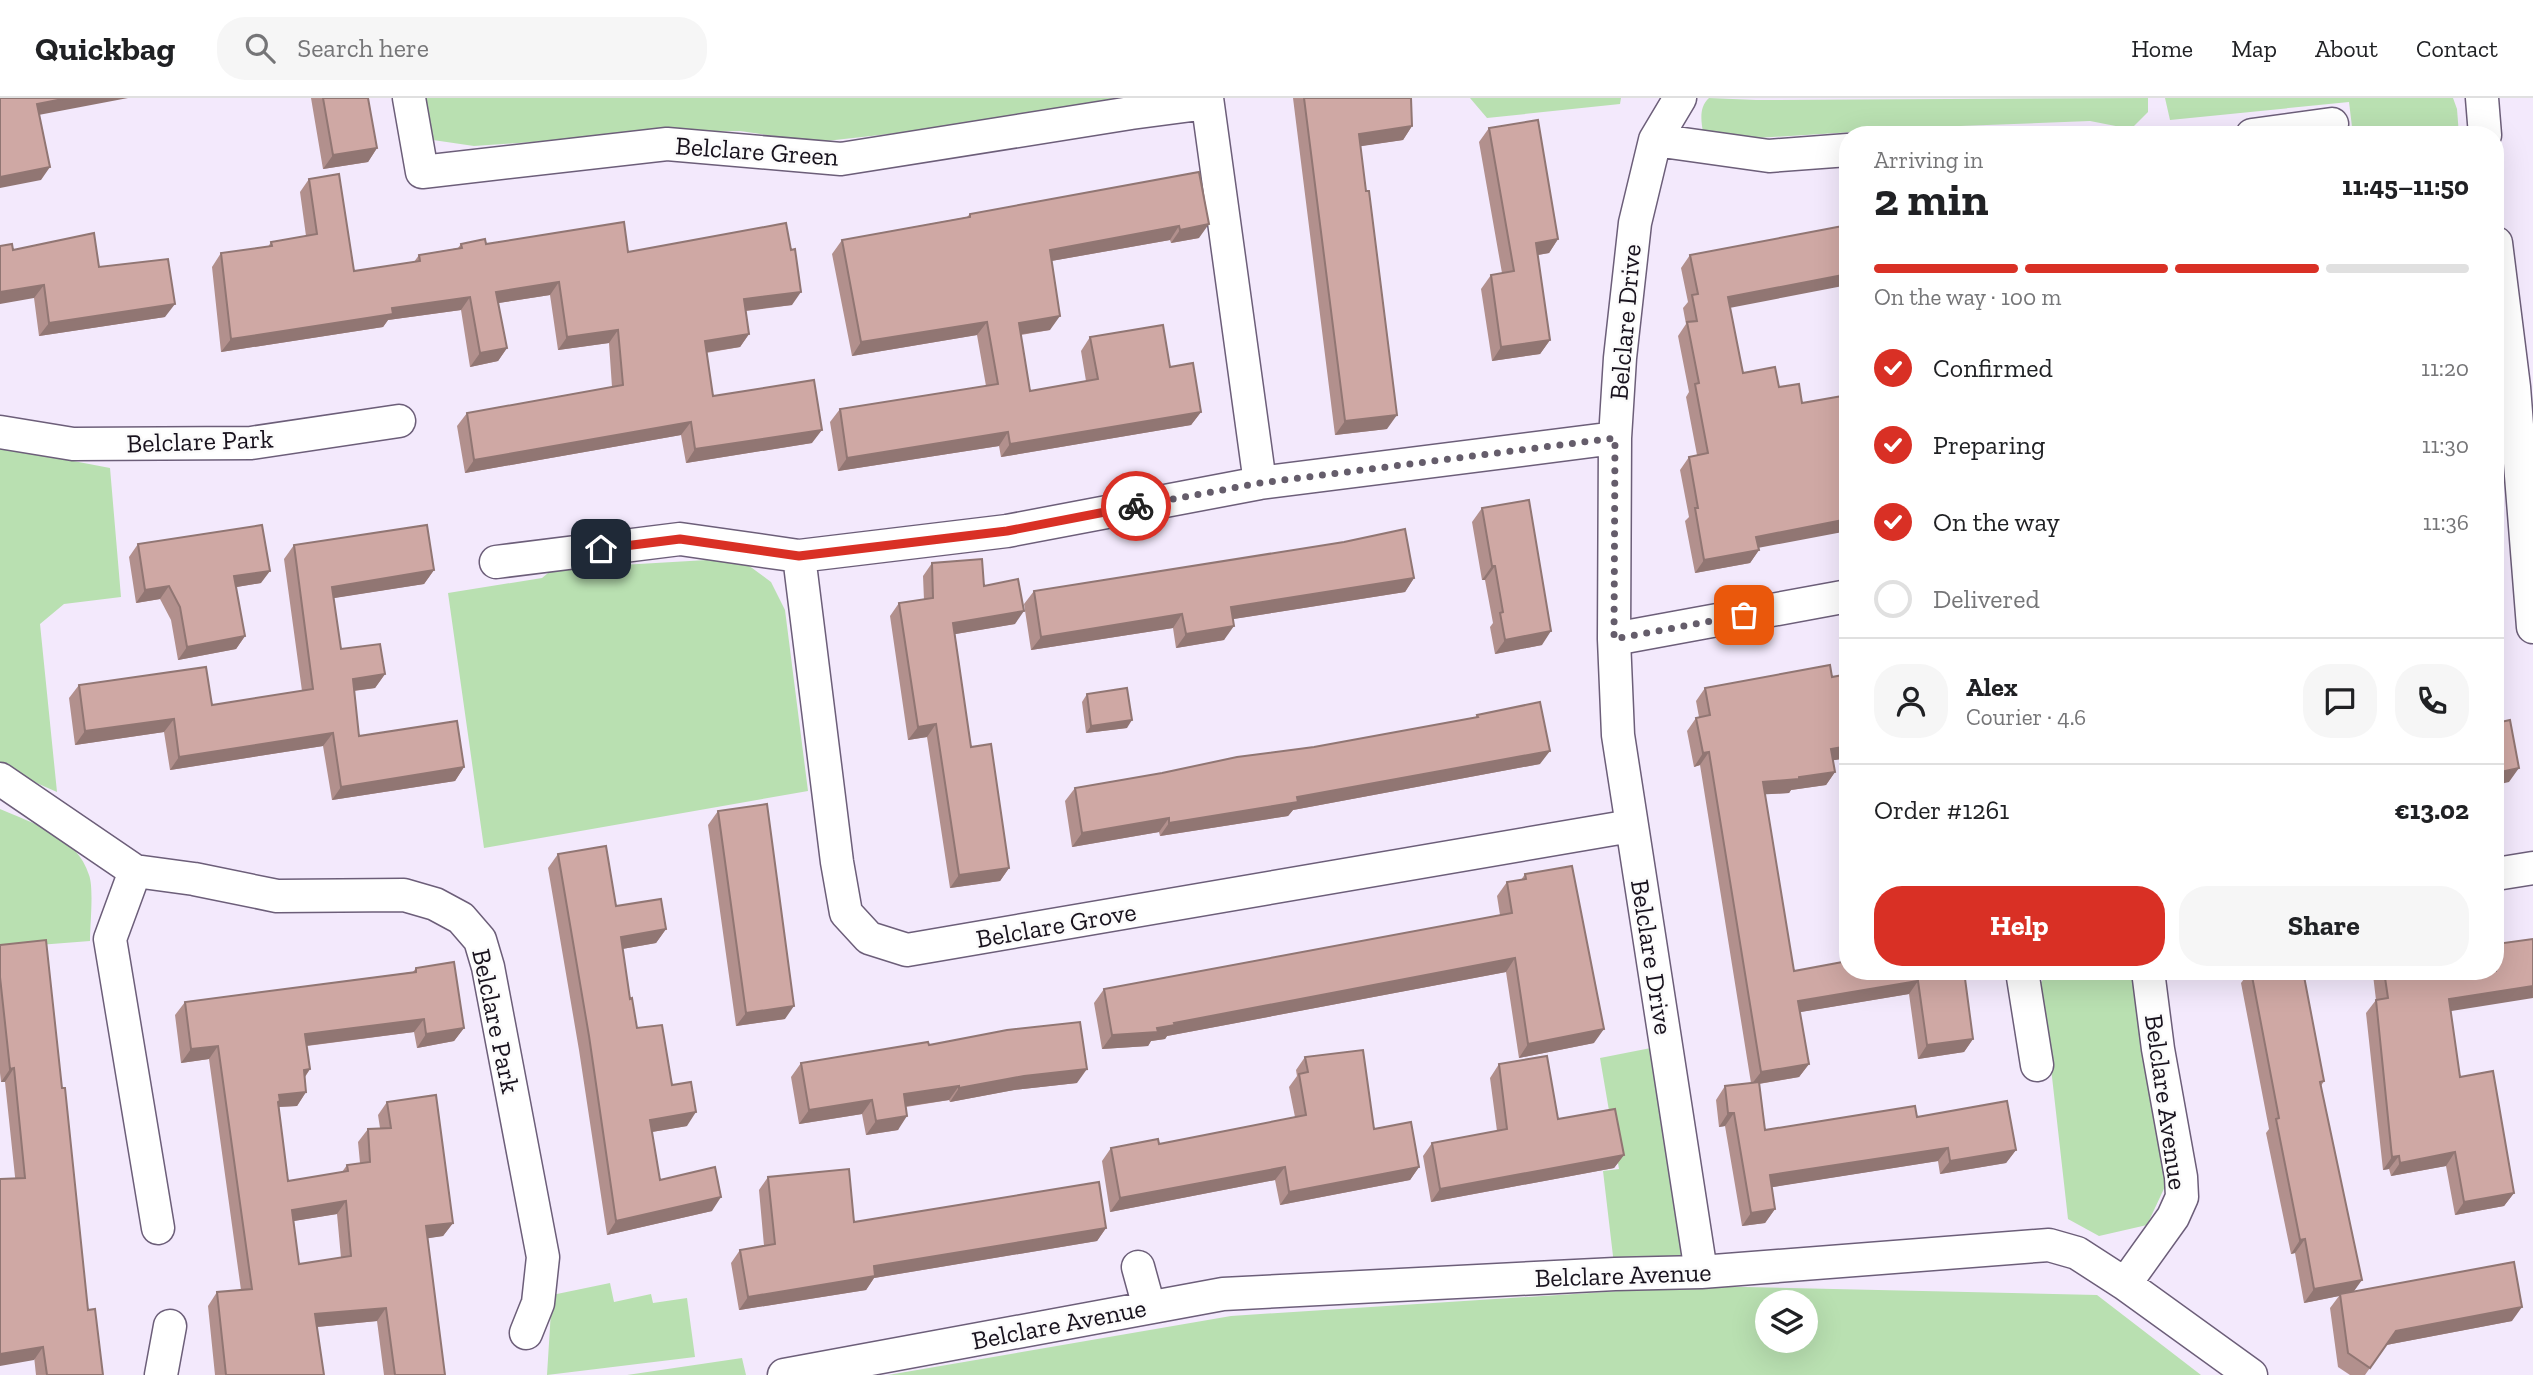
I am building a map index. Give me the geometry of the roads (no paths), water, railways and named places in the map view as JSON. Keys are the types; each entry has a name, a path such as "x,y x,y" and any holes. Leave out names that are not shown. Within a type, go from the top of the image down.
{"street":[{"name":"Belclare Green","path":"409,98 422,172 667,144 841,159 1207,100 1260,483"},
{"name":"Belclare Drive","path":"1680,98 1655,140 1635,223 1620,358 1615,438 1614,639 1618,735 1700,1272"},
{"path":"2482,98 2484,126"},
{"path":"2317,126 2332,124"},
{"path":"1655,140 1769,156 1839,151"},
{"path":"2504,285 2523,385 2533,627"},
{"name":"Belclare Park","path":"0,432 73,444 251,443 399,421"},
{"path":"496,562 680,539 799,556 997,532 1260,483 1615,438"},
{"name":"Belclare Grove","path":"799,556 846,913 869,938 907,950 1631,825"},
{"path":"1614,639 1839,598"},
{"name":"Belclare Park","path":"0,779 135,871 194,879 277,896 404,895 435,904 461,918 480,940 488,967 543,1257 538,1303 526,1333"},
{"path":"2504,873 2533,868"},
{"path":"135,871 110,939 158,1228"},
{"path":"2023,980 2037,1065"},
{"name":"Belclare Avenue","path":"784,1375 1223,1294 1700,1272 2049,1245 2077,1254 2125,1284 2173,1217 2182,1197 2149,980"},
{"path":"1138,1267 1149,1307"},
{"path":"2125,1284 2251,1375"},
{"path":"160,1375 170,1326"}]}
